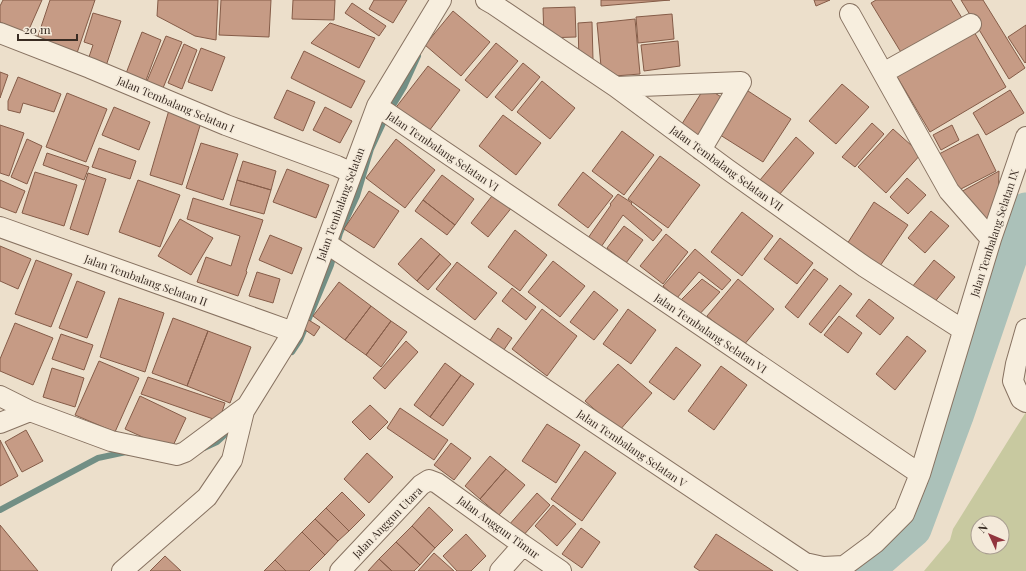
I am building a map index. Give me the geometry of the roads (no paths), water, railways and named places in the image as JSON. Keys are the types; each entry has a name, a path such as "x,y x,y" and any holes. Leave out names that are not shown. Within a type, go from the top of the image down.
{"street":[{"name":"Jalan Tembalang Selatan","path":"244,415 293,332 377,106 441,0"},
{"name":"Jalan Tembalang Selatan VII","path":"490,1 616,87 701,150 865,266 963,330"},
{"path":"850,14 949,191 991,238"},
{"path":"883,73 971,24"},
{"name":"Jalan Tembalang Selatan I","path":"0,33 90,68 226,125 337,166 352,173"},
{"path":"616,87 741,82 701,150"},
{"name":"Jalan Tembalang Selatan VI","path":"377,106 920,474"},
{"name":"Jalan Tembalang Selatan IX","path":"963,330 991,238 1026,137"},
{"name":"Jalan Tembalang Selatan II","path":"0,227 293,332"},
{"name":"Jalan Tembalang Selatan V","path":"326,243 805,563 823,567 844,566 875,543 904,514 920,474"},
{"path":"1026,329 1016,364 1013,381 1021,399 1026,402"},
{"path":"920,474 963,330"},
{"path":"0,396 30,411 111,441 177,455 185,452 244,415"},
{"path":"0,423 30,411"},
{"path":"122,571 207,497 232,460 244,415"},
{"name":"Jalan Anggun Utara","path":"340,571 421,485 429,480 437,483"},
{"name":"Jalan Anggun Timur","path":"437,483 561,571"},
{"path":"500,571 523,545"}],"waterway":[{"path":"292,352 300,340 331,265 340,233 357,196 371,149 385,119 404,87 418,56"},
{"path":"866,571 914,529 956,416 1026,210"},
{"path":"204,448 217,442 229,431"},
{"path":"0,510 98,458 126,452 129,453"}]}
